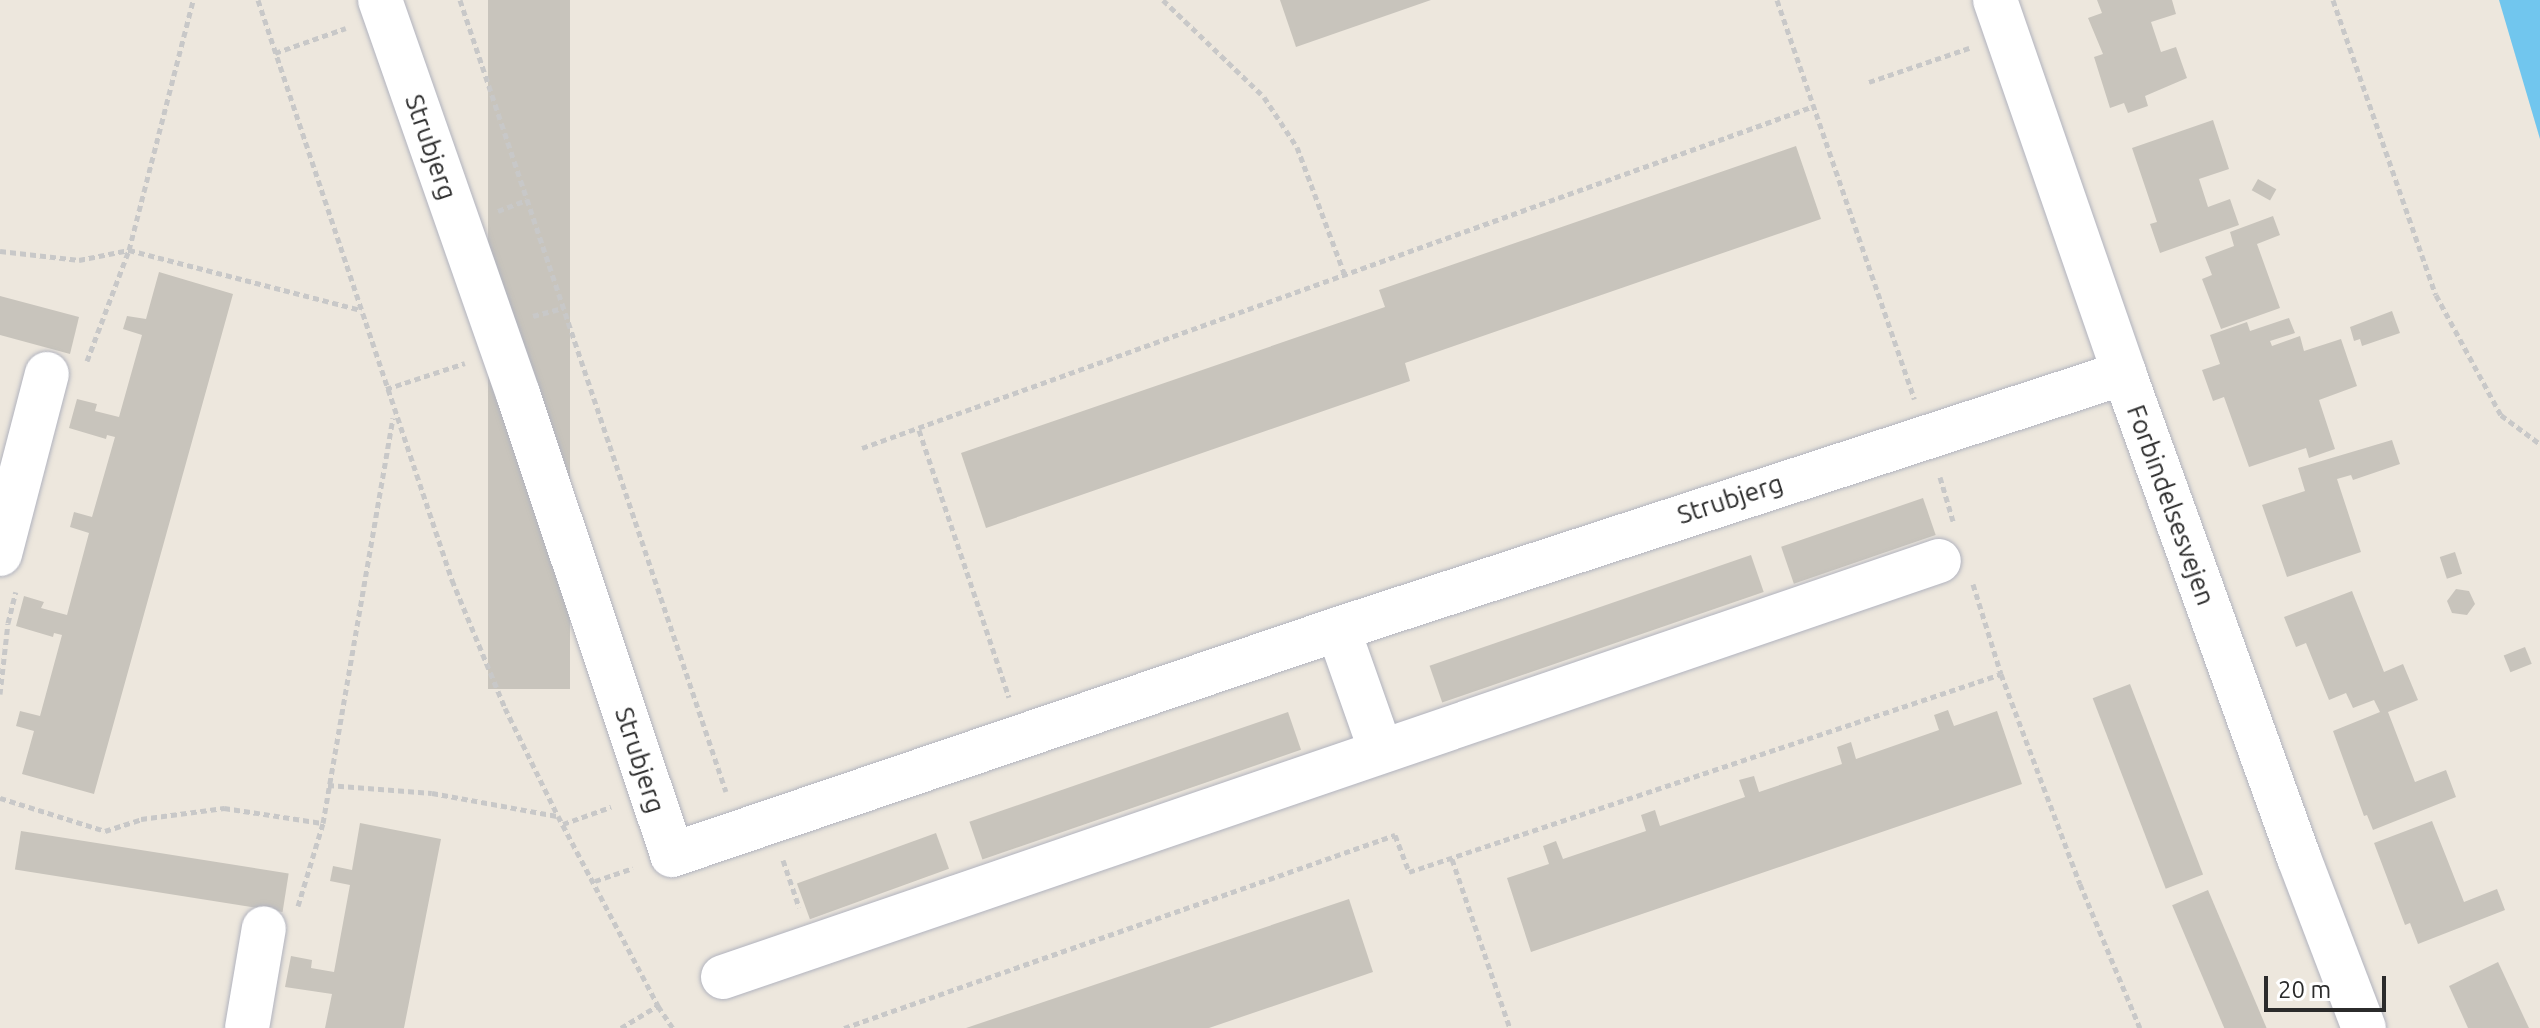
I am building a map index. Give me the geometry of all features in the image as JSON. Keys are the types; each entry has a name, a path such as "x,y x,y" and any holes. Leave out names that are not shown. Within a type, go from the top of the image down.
{"street":[{"name":"Strubjerg","path":"383,7 503,350 672,855 1338,629 1926,434 2124,373"},
{"name":"Forbindelsesvejen","path":"2001,18 2124,373 2299,858 2365,1021"},
{"path":"10,567 66,370"},
{"path":"723,977 1955,554"},
{"path":"1338,629 1381,751"},
{"path":"247,1028 280,921"}],"path":[{"path":"66,370 129,250 193,0"},
{"path":"258,0 362,310 394,416 452,580 505,708 558,816 658,1006 673,1028"},
{"path":"460,0 754,827 812,946"},
{"path":"1163,0 1264,97 1297,147 1344,273"},
{"path":"1777,0 1926,434 1955,554 2080,884 2140,1028"},
{"path":"2333,0 2436,295 2501,415 2540,444"},
{"path":"275,53 383,7"},
{"path":"1869,82 2001,18"},
{"path":"862,448 1814,106"},
{"path":"0,251 79,260 129,250 362,310"},
{"path":"386,389 503,350"},
{"path":"280,921 323,823 394,416"},
{"path":"918,429 1022,736"},
{"path":"0,694 8,623 10,567"},
{"path":"844,1028 1395,835 1409,872 2001,674"},
{"path":"328,785 432,793 558,816"},
{"path":"563,824 651,792"},
{"path":"0,798 105,831 141,819 224,808 323,823"},
{"path":"1452,858 1510,1028"},
{"path":"621,1028 658,1006"}],"water":[{"path":"2499,0 2540,0 2540,139"}],"building":[{"path":"488,0 570,0 570,689 488,689"},
{"path":"1280,0 1431,0 1296,47"},
{"path":"2097,0 2172,0 2176,14 2151,22 2161,52 2176,47 2187,78 2145,96 2148,106 2128,113 2124,103 2110,108 2094,57 2103,54 2088,18 2102,13"},
{"path":"2213,120 2229,169 2199,179 2208,207 2230,199 2239,225 2160,253 2150,224 2157,222 2132,148"},
{"path":"1796,146 1821,219 1405,363 1410,381 986,528 961,453 1385,307 1379,290"},
{"path":"2258,179 2276,189 2270,201 2252,190"},
{"path":"2273,216 2280,235 2257,244 2280,308 2221,329 2202,279 2212,275 2205,257 2234,246 2230,232"},
{"path":"159,272 233,294 94,794 22,774 34,731 16,726 20,711 40,716 62,635 54,633 53,637 16,626 24,596 44,602 41,608 67,615 89,533 70,527 74,512 92,517 115,437 107,435 106,439 69,428 77,399 97,404 95,411 119,417 142,335 123,329 127,316 146,319"},
{"path":"0,296 79,317 70,354 0,335"},
{"path":"2392,311 2400,333 2362,346 2360,339 2354,341 2350,327"},
{"path":"2289,318 2295,333 2270,341 2272,346 2300,336 2304,351 2341,339 2357,386 2319,400 2335,449 2309,458 2306,448 2249,467 2224,397 2213,401 2202,370 2220,364 2210,335 2247,322 2250,331"},
{"path":"2392,440 2400,464 2353,480 2351,475 2337,479 2361,552 2287,577 2262,505 2305,491 2298,468"},
{"path":"1923,498 1936,535 1794,584 1781,547"},
{"path":"2455,552 2462,574 2447,579 2440,557"},
{"path":"1751,555 1764,592 1442,703 1430,666"},
{"path":"2456,589 2469,591 2475,604 2467,615 2452,613 2447,601"},
{"path":"2352,591 2384,672 2403,664 2418,700 2388,712 2415,782 2446,770 2456,797 2373,830 2367,815 2364,816 2333,731 2380,712 2374,700 2353,708 2346,693 2329,700 2306,643 2296,647 2284,617"},
{"path":"2525,647 2532,664 2510,672 2504,656"},
{"path":"2130,684 2203,874 2166,889 2093,698"},
{"path":"1948,710 1954,726 1997,711 2022,784 1531,952 1507,878 1549,864 1543,846 1556,841 1563,859 1646,831 1641,815 1655,810 1660,826 1745,797 1739,780 1754,776 1759,792 1842,764 1837,747 1851,742 1856,759 1939,730 1934,715"},
{"path":"1288,712 1301,750 982,860 969,822"},
{"path":"2432,821 2464,902 2497,889 2505,910 2418,944 2410,923 2405,925 2374,843"},
{"path":"360,823 441,839 404,1028 325,1028 332,994 285,987 291,956 312,960 311,968 334,972 350,885 330,881 333,866 352,870"},
{"path":"21,831 289,873 283,912 15,870"},
{"path":"936,833 949,869 810,919 797,884"},
{"path":"2208,890 2267,1028 2224,1028 2172,905"},
{"path":"1349,899 1373,972 1209,1028 966,1028"},
{"path":"2498,962 2529,1028 2468,1028 2449,986"}]}
